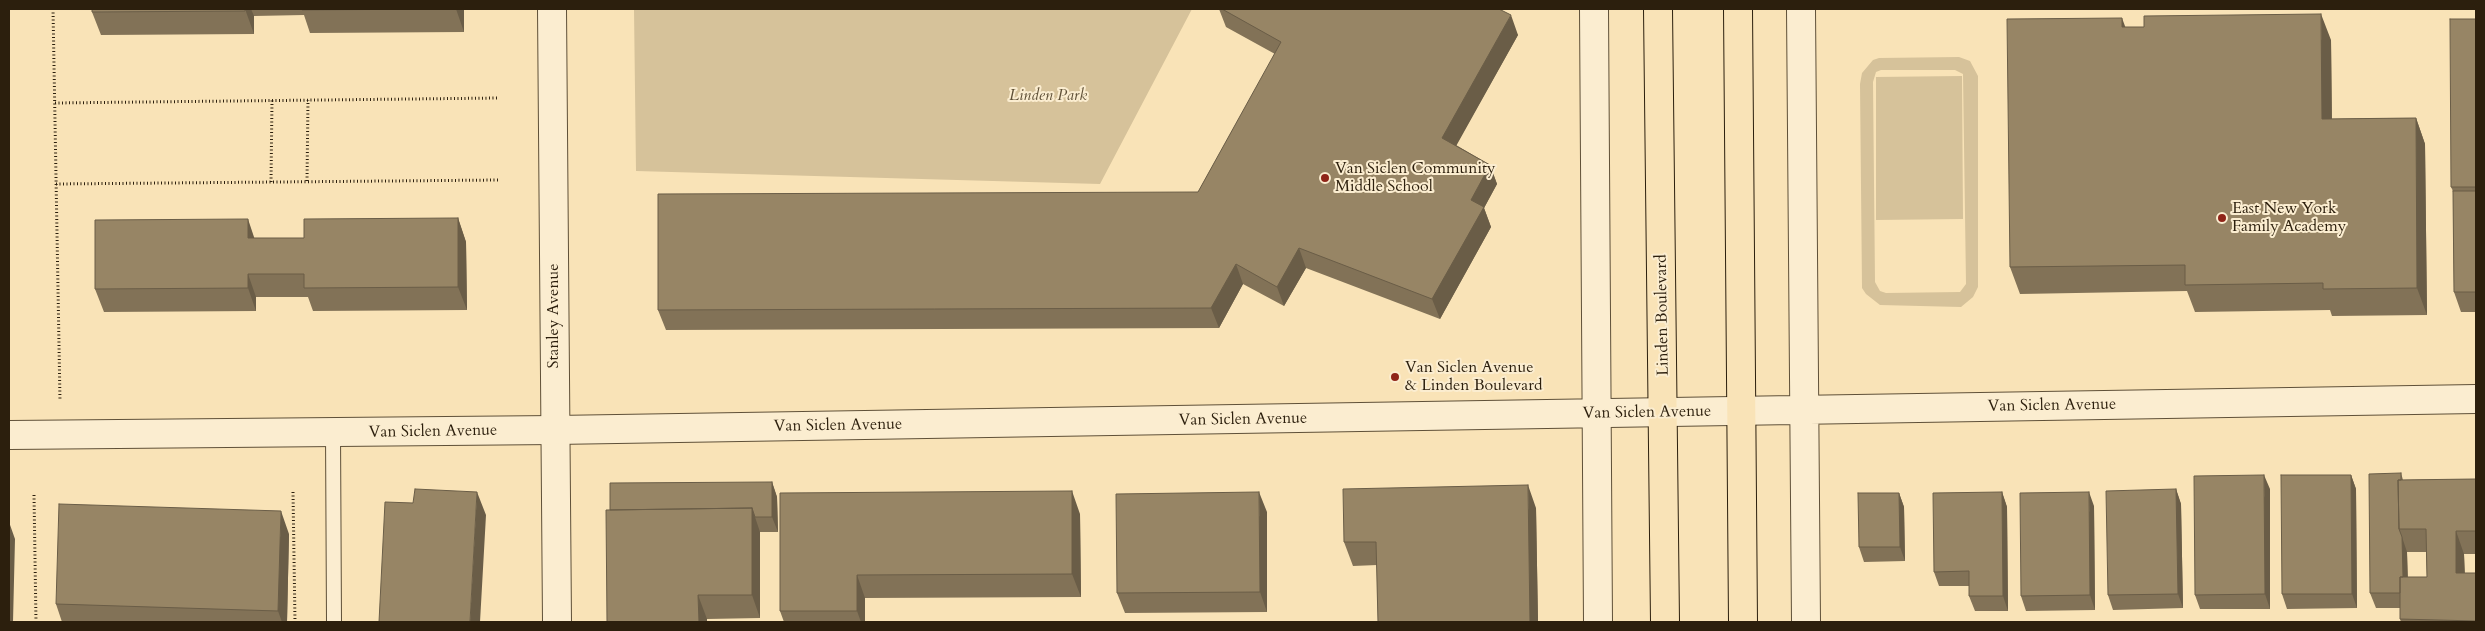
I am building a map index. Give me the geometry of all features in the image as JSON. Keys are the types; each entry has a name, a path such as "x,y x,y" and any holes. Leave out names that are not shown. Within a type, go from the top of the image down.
{"highway":[{"name":"Linden Boulevard","path":"1658,9 1665,622"},
{"path":"1738,9 1743,622"}],"street":[{"name":"Stanley Avenue","path":"552,9 558,622"},
{"path":"1594,9 1598,622"},
{"path":"1801,9 1806,622"},
{"name":"Van Siclen Avenue","path":"9,435 555,430 2476,400"}],"lane":[{"path":"333,432 334,622"}],"path":[{"path":"53,9 61,435"},
{"path":"55,103 499,98"},
{"path":"271,182 272,100"},
{"path":"307,181 308,100"},
{"path":"56,184 499,180"},
{"path":"292,492 295,622"},
{"path":"34,495 36,622"}],"green space":[{"name":"Linden Park","path":"634,9 1192,9 1100,184 636,171"},
{"path":"1959,57 1970,61 1978,76 1978,287 1973,297 1961,307 1880,305 1866,294 1862,288 1860,84 1862,73 1873,60 1879,58","holes":["1881,70 1955,70 1963,74 1966,284 1960,292 1886,293 1880,291 1875,282 1873,82 1876,72"]},
{"path":"1962,76 1963,219 1876,220 1876,77"}],"building":[{"path":"92,9 245,9 245,11 92,12"},
{"path":"302,9 438,9 302,10"},
{"path":"1222,9 1499,9 1511,15 1442,138 1490,165 1471,200 1484,207 1432,299 1299,248 1277,287 1236,264 1211,308 658,310 658,194 1198,192 1281,42"},
{"name":"East New York Family Academy","path":"2321,14 2322,119 2416,118 2417,288 2323,289 2323,283 2185,285 2185,265 2010,267 2007,19 2122,18 2122,27 2144,27 2144,16"},
{"path":"2450,19 2476,19 2476,187 2451,187"},
{"path":"2453,191 2476,191 2476,292 2454,292"},
{"path":"458,218 458,287 304,288 304,274 248,274 248,288 95,289 95,220 248,219 248,238 304,238 304,219"},
{"path":"2401,473 2401,480 2398,480 2399,529 2402,537 2403,577 2400,577 2400,593 2370,593 2369,474"},
{"path":"2264,475 2265,594 2195,595 2194,476"},
{"path":"2281,475 2351,475 2352,594 2282,594"},
{"path":"2476,479 2476,531 2456,531 2456,573 2476,573 2476,621 2400,619 2400,577 2427,577 2426,529 2399,529 2398,480"},
{"path":"772,482 772,517 755,517 752,508 610,510 610,483"},
{"path":"1528,485 1530,622 1378,622 1376,542 1344,542 1343,489"},
{"path":"415,489 477,492 470,622 379,622 385,502 413,503"},
{"path":"2176,489 2178,594 2108,595 2106,491"},
{"path":"1072,491 1072,574 857,575 857,611 780,611 780,493"},
{"path":"1259,492 1260,592 1117,593 1116,494"},
{"path":"2002,492 2003,596 1969,596 1969,571 1934,572 1933,493"},
{"path":"2089,492 2090,595 2021,596 2020,493"},
{"path":"1858,493 1899,493 1900,547 1859,547"},
{"path":"59,504 281,511 278,611 56,604"},
{"path":"752,508 752,595 698,595 699,622 607,622 606,510"}],"place":[{"name":"Van Siclen Community Middle School","path":"1325,178"},
{"name":"East New York Family Academy","path":"2222,218"},
{"name":"Van Siclen Avenue & Linden Boulevard","path":"1395,377"}]}
